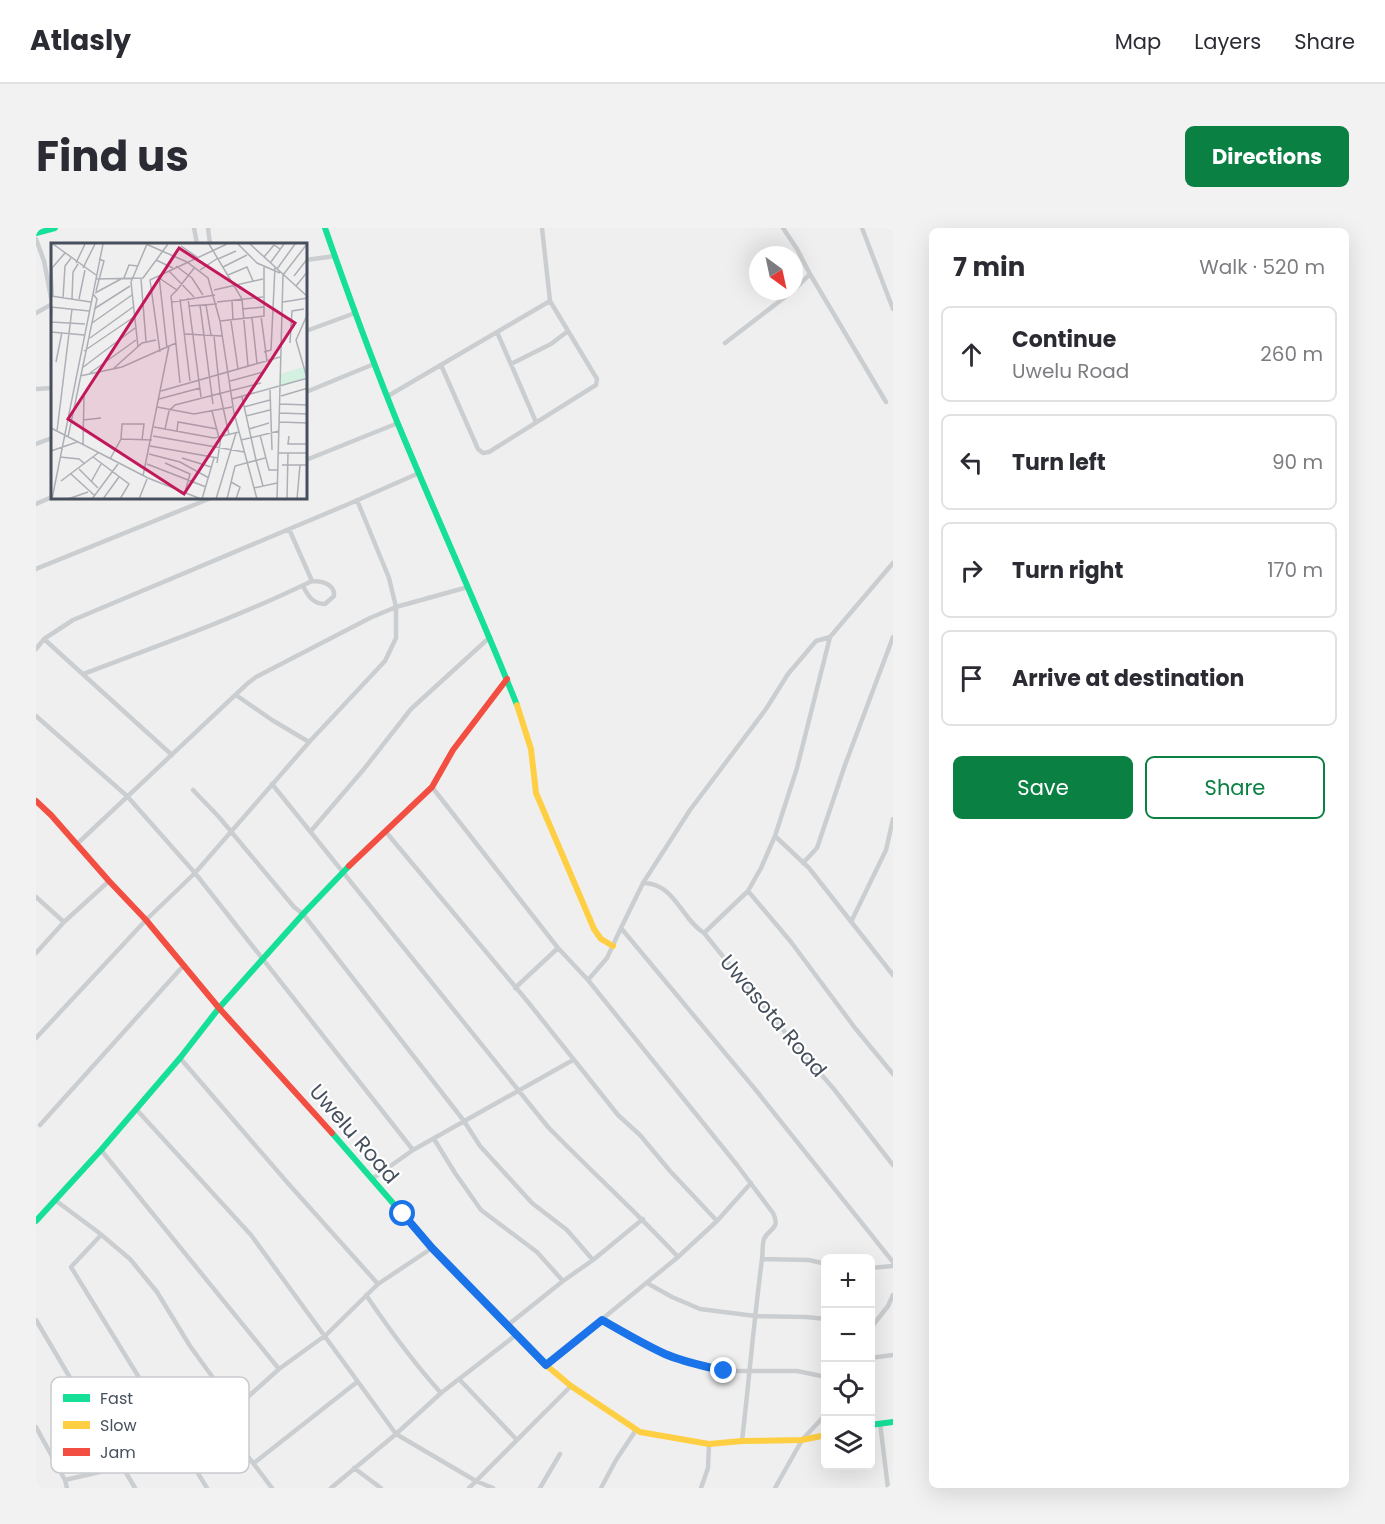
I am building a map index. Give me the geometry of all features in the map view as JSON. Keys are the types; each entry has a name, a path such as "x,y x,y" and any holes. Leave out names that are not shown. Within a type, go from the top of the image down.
{"street":[{"path":"36,233 55,228"},
{"path":"194,228 197,243"},
{"path":"208,228 210,243"},
{"path":"325,228 374,364 490,637 523,721 531,749 536,793 594,929 601,939 613,946"},
{"path":"441,365 478,449 483,453 489,452 595,386 597,379 550,301 542,228"},
{"path":"783,228 886,402"},
{"path":"862,228 893,309"},
{"path":"36,239 44,261 51,298"},
{"path":"308,260 335,256"},
{"path":"803,281 810,274"},
{"path":"725,343 782,300"},
{"path":"388,396 550,301"},
{"path":"36,313 51,304"},
{"path":"308,330 355,313"},
{"path":"511,364 551,344 568,331"},
{"path":"497,332 536,422"},
{"path":"308,391 374,364"},
{"path":"36,389 51,388"},
{"path":"308,459 398,423"},
{"path":"36,444 51,438"},
{"path":"37,645 73,620 419,473"},
{"path":"36,504 51,497"},
{"path":"36,569 206,500"},
{"path":"36,1038 146,920 195,873 309,742 386,661 396,638 396,607 389,578 357,500"},
{"path":"289,529 312,581"},
{"path":"704,933 748,891 775,836 797,768 830,637 893,563"},
{"path":"82,674 230,618 312,581 324,582 334,591 334,596 325,604 318,604 313,601 303,586"},
{"path":"78,843 248,682 370,618 396,607 468,587"},
{"path":"311,831 411,709 490,637"},
{"path":"588,980 607,958 643,883 690,810 765,710 788,674 816,641 830,637"},
{"path":"803,863 817,848 893,637"},
{"path":"44,639 172,755"},
{"path":"36,1221 101,1150 180,1059 219,1008 303,914 343,871 432,787 453,750 507,679"},
{"path":"236,695 309,742"},
{"path":"36,716 127,796 195,873 413,1150"},
{"path":"273,784 548,1127 678,1257"},
{"path":"432,787 558,948 588,980 773,1213 776,1221 764,1239 742,1441"},
{"path":"192,790 232,832 294,908 303,914 464,1121 480,1146 532,1203 567,1230 593,1260"},
{"name":"Uwelu Road","path":"36,801 78,843 219,1008 432,1248 546,1365 571,1386 636,1430 647,1434 709,1444 802,1440 821,1436"},
{"path":"851,922 886,850 893,819"},
{"path":"386,832 618,1115 640,1134 670,1171 717,1221"},
{"path":"775,836 803,863 893,974"},
{"path":"36,953 64,922 109,881"},
{"name":"Uwasota Road","path":"643,883 652,883 665,890 677,901 696,928 704,933 833,1088 893,1165"},
{"path":"748,891 791,942 855,1028 893,1074"},
{"path":"36,897 64,922"},
{"path":"621,928 755,1089 893,1264 875,1267"},
{"path":"515,988 558,948"},
{"path":"39,1125 184,965"},
{"path":"180,1059 378,1284"},
{"path":"372,1179 413,1150 573,1060"},
{"path":"136,1109 251,1235 396,1434 476,1481 493,1488"},
{"path":"434,1139 481,1210 537,1252 562,1281"},
{"path":"101,1150 279,1369"},
{"path":"546,1365 678,1257 717,1221 751,1183"},
{"path":"55,1200 130,1259 157,1292 189,1346 212,1377"},
{"path":"508,1325 643,1220"},
{"path":"101,1235 70,1267 138,1377"},
{"path":"249,1396 279,1369 326,1335 378,1284 432,1248"},
{"path":"762,1259 809,1260 821,1263"},
{"path":"647,1283 700,1309 755,1316 821,1319"},
{"path":"366,1294 405,1351 441,1393"},
{"path":"875,1323 888,1306 893,1295"},
{"path":"602,1320 665,1354 724,1371 797,1371 821,1376"},
{"path":"36,1322 68,1377"},
{"path":"331,1488 441,1393 516,1335"},
{"path":"875,1358 893,1356"},
{"path":"459,1379 517,1440"},
{"path":"254,1463 357,1382"},
{"path":"469,1488 571,1386"},
{"path":"775,1488 802,1440 823,1416"},
{"path":"875,1424 893,1422"},
{"path":"880,1424 888,1488"},
{"path":"36,1427 51,1454"},
{"path":"601,1488 636,1430"},
{"path":"701,1488 708,1468 709,1444"},
{"path":"540,1488 560,1454"},
{"path":"249,1456 272,1488"},
{"path":"354,1468 381,1488"},
{"path":"62,1473 67,1488"},
{"path":"65,1479 93,1473"},
{"path":"125,1473 135,1488"},
{"path":"198,1473 207,1488"}],"traffic: fast":[{"path":"36,233 55,228"},
{"path":"325,228 398,424 517,705"},
{"path":"36,1221 101,1150 180,1058 219,1008 349,866"},
{"path":"332,1133 432,1248 512,1331"},
{"path":"875,1424 893,1422"}],"traffic: slow":[{"path":"517,705 531,749 536,793 594,929 601,939 613,946"},
{"path":"512,1331 571,1386 640,1432 709,1444 802,1440 821,1436"}],"traffic: jam":[{"path":"349,866 432,787 453,750 507,679"},
{"path":"36,801 146,920 219,1008 332,1133"}],"route":[{"path":"403,1214 432,1248 546,1365 602,1320 665,1354 724,1371"}]}
